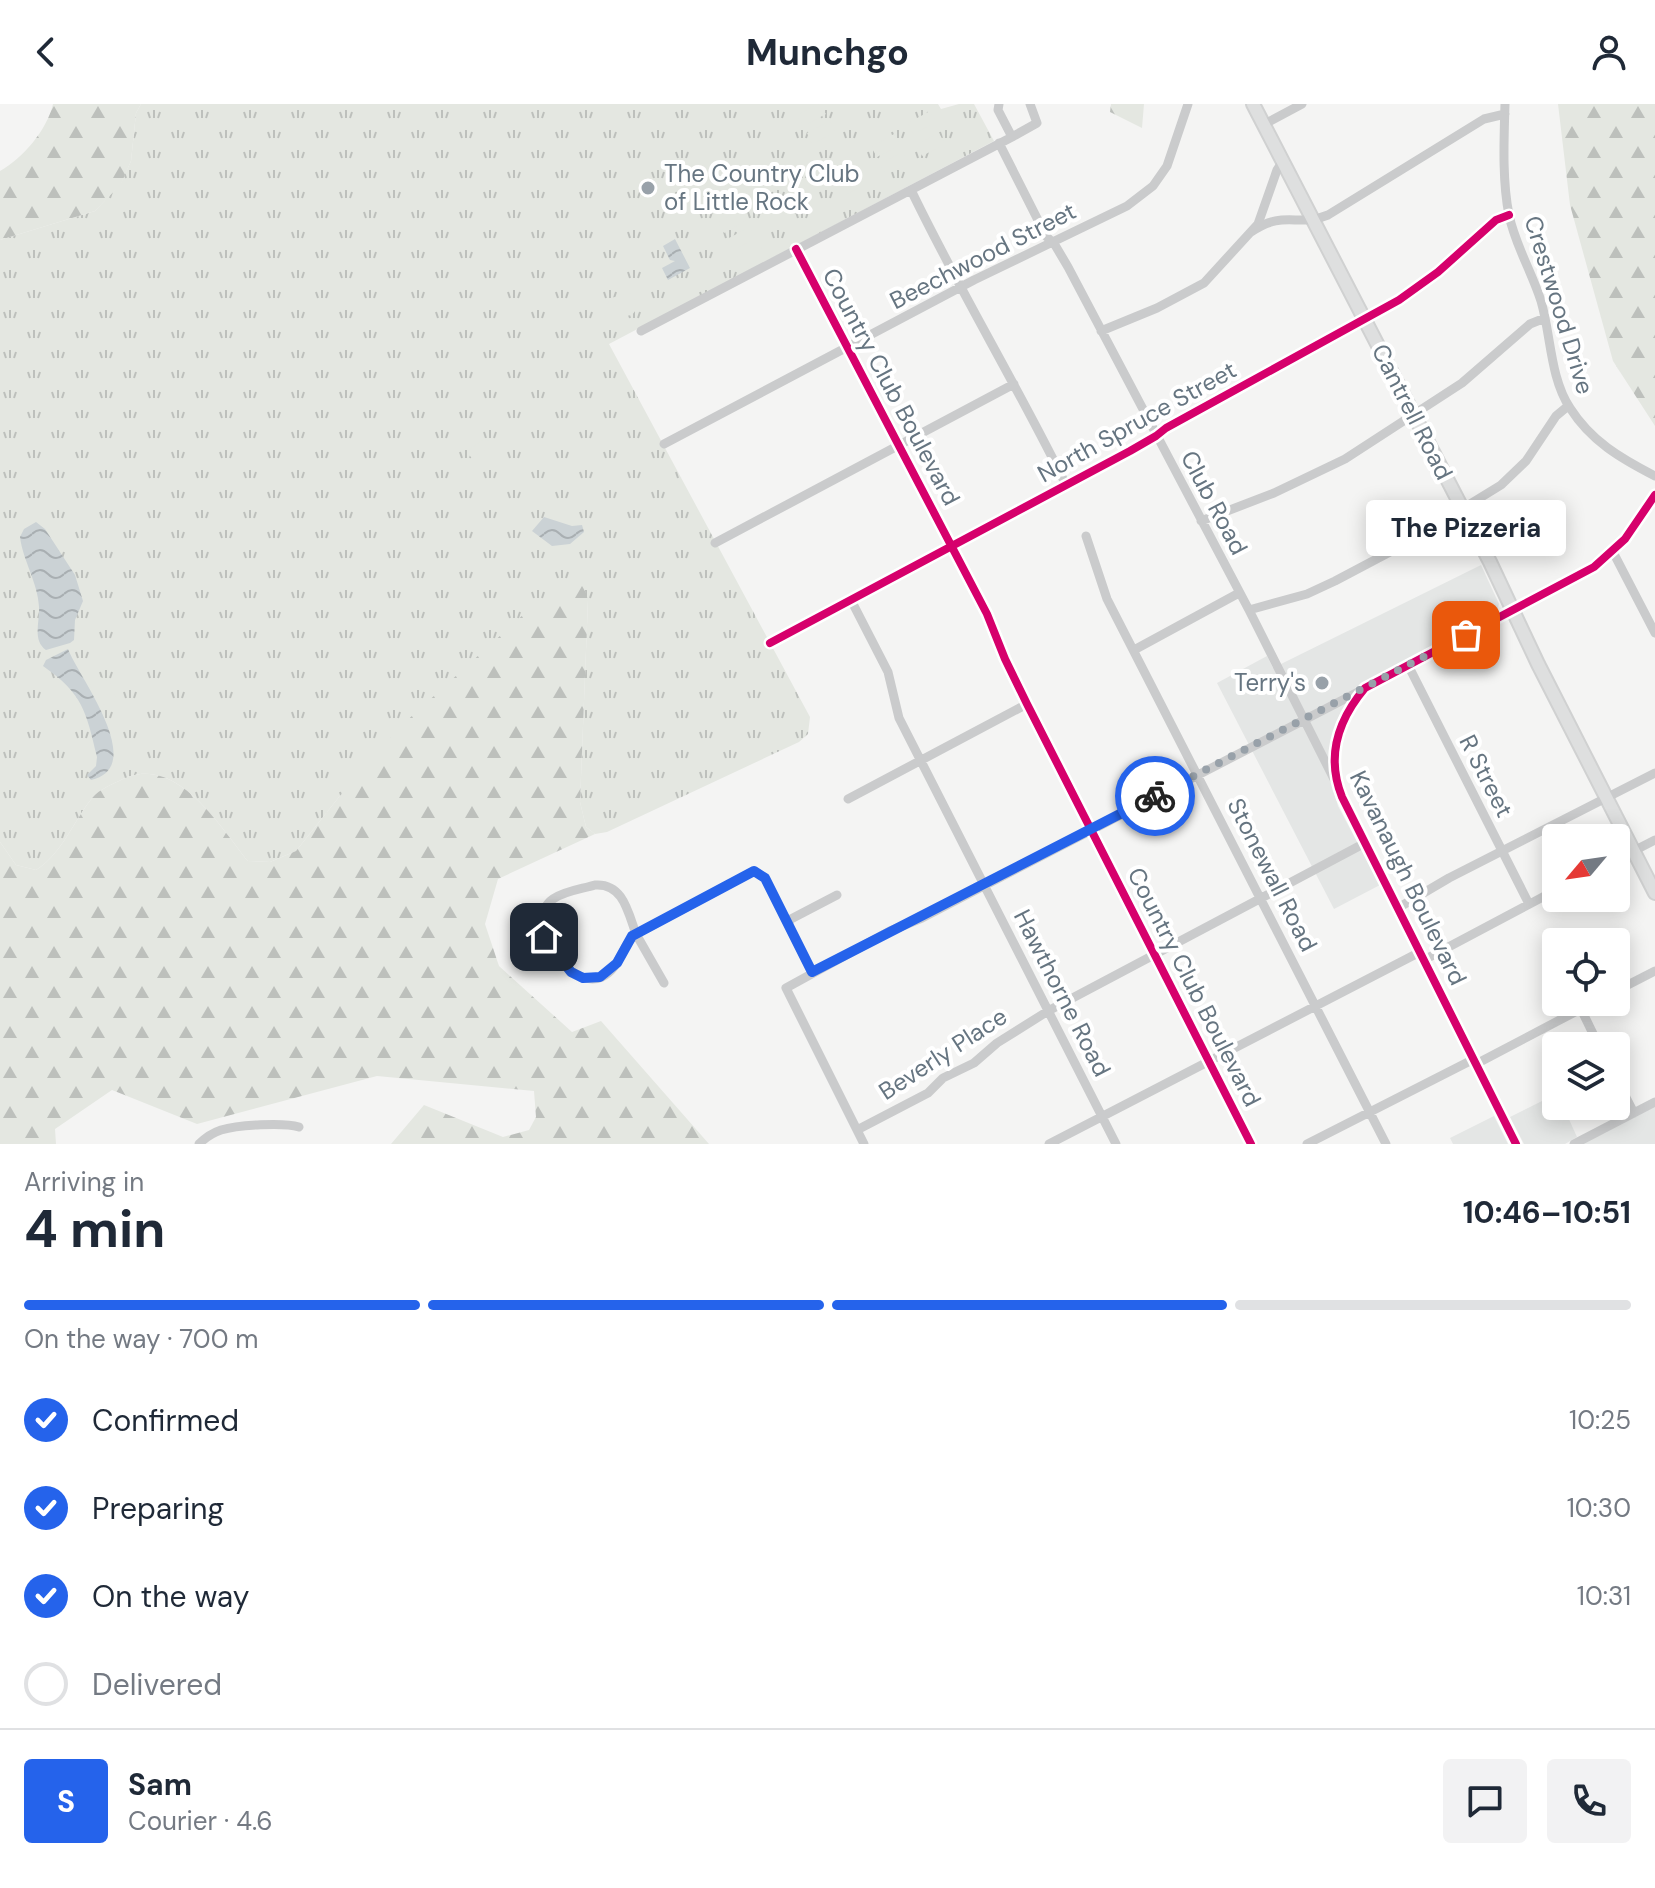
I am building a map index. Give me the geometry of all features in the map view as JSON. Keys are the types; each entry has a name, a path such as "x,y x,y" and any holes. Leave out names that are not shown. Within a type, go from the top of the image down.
{"main road":[{"name":"Cantrell Road","path":"1253,104 1462,507 1655,893"}],"street":[{"path":"999,104 998,110 1012,137"},
{"path":"641,331 1037,123 1030,104"},
{"name":"Beechwood Street","path":"664,444 960,287 1118,211 1153,186 1174,152 1188,104"},
{"path":"1263,125 1302,104"},
{"path":"1251,232 1274,220 1313,221 1328,215 1505,109"},
{"name":"Crestwood Drive","path":"1505,109 1509,215 1545,318 1556,374 1568,406 1606,449 1655,476"},
{"name":"Club Road","path":"999,143 1249,610 1338,786"},
{"path":"1101,331 1194,290 1220,267 1258,224 1283,161"},
{"path":"911,190 1066,485"},
{"name":"North Spruce Street","path":"770,643 1365,320 1428,281 1493,223 1509,215"},
{"name":"Country Club Boulevard","path":"796,249 987,614 1027,704 1251,1144"},
{"path":"1201,521 1320,472 1472,376 1530,324 1545,318"},
{"path":"715,543 1014,384"},
{"path":"1249,610 1307,594 1335,581 1405,544 1510,478 1532,454 1556,416 1568,406"},
{"name":"Kavanaugh Boulevard","path":"1516,1144 1338,786 1334,757 1338,733 1349,709 1365,688 1577,577 1613,552 1634,528 1655,495"},
{"name":"Stonewall Road","path":"1086,536 1106,596 1386,1144"},
{"path":"1613,552 1655,633"},
{"path":"1134,650 1239,593"},
{"name":"Hawthorne Road","path":"851,600 888,672 897,713 1116,1144"},
{"name":"R Street","path":"1408,665 1529,904"},
{"path":"864,1144 786,988 1365,688"},
{"path":"848,799 1027,704"},
{"path":"1398,908 1449,878 1655,773"},
{"path":"1630,853 1655,840"},
{"name":"Beverly Place","path":"857,1130 928,1093 943,1078 974,1063 997,1043 1048,1011 1365,843"},
{"path":"664,983 636,934 629,911 619,894 606,885 559,895 548,904 541,917 543,932 550,946 568,969 583,978 597,978 617,963 636,934 754,871 765,878 812,972"},
{"path":"788,924 791,919 837,895"},
{"path":"1049,1144 1316,1005 1542,897"},
{"path":"1630,984 1655,971"},
{"path":"1307,1144 1567,1016"},
{"path":"1574,1144 1655,1102"},
{"path":"1630,1105 1634,1113"},
{"path":"199,1144 217,1131 226,1129 282,1125 299,1127"}],"shaded area":[{"path":"1481,565 1499,604 1497,612 1356,687 1338,719 1330,758 1333,788 1338,806 1380,885 1334,909 1217,683 1267,656 1273,668"},
{"path":"1542,1101 1542,1120 1569,1120 1577,1137 1565,1144 1524,1144 1510,1117"},
{"path":"1655,1102 1655,1144 1574,1144 1620,1120 1630,1120 1630,1115"},
{"path":"1494,1116 1508,1144 1453,1144 1450,1138"}],"green space":[{"path":"53,104 141,104 136,113 131,161 121,184 95,211 0,240 0,171 33,142"},
{"name":"The Country Club of Little Rock","path":"141,104 938,104 941,109 974,104 994,141 609,344 810,717 808,734 799,742 607,832 595,834 586,827 580,802 588,600 339,797 296,851 270,862 248,861 193,796 176,783 158,775 139,774 95,794 61,846 36,870 16,865 0,842 0,240 95,211 121,183 131,161 136,113"},
{"path":"818,104 826,114 803,126 797,115"},
{"path":"1111,104 1144,104 1142,128 1110,112"},
{"path":"1558,104 1655,104 1655,426 1613,361 1570,205"},
{"path":"930,111 936,122 913,134 908,123"},
{"path":"830,121 835,132 812,144 807,133"},
{"path":"939,133 945,144 922,156 916,145"},
{"path":"894,134 900,145 877,157 871,147"},
{"path":"903,152 909,163 886,175 880,164"},
{"path":"849,156 854,167 831,180 826,169"},
{"path":"858,174 864,185 841,197 835,186"},
{"path":"741,209 747,220 724,233 718,222"},
{"path":"750,227 756,238 733,250 727,239"},
{"path":"760,245 765,256 742,268 736,257"},
{"path":"630,293 636,310 632,315 626,316 606,306 611,298"},
{"path":"485,438 491,443 490,447 472,458 469,450"},
{"path":"569,585 583,585 588,600 580,802 586,827 595,834 498,879 485,924 499,966 572,1032 601,1021 709,1144 391,1144 424,1105 503,1137 529,1130 536,1117 534,1091 377,1076 197,1124 112,1090 55,1129 56,1144 0,1144 0,842 16,865 36,870 61,846 95,794 139,774 158,775 176,783 193,796 248,861 270,862 296,851 402,725 524,614"},
{"path":"95,676 111,685 115,693 114,703 106,705 98,702 89,682"}],"water":[{"path":"675,239 690,268 668,280 662,268 675,261 670,260 663,246"},
{"path":"544,517 572,526 582,525 584,532 570,544 552,546 532,531"},
{"path":"36,522 45,529 75,575 83,601 75,620 74,640 46,650 39,641 38,598 20,537 24,529"},
{"path":"68,649 95,699 112,740 113,758 107,772 91,780 87,775 96,766 97,757 86,715 75,695 43,666 46,660"}],"cycle path":[{"path":"770,643 1130,451 1166,428 1399,300 1438,272 1496,220 1509,215"},
{"path":"796,249 987,614 1027,704 1251,1144"},
{"path":"1516,1144 1342,797 1335,768 1337,740 1348,713 1365,688 1594,567 1625,539 1655,495"}],"way so far":[{"path":"1155,796 1466,635"}],"place":[{"name":"The Country Club of Little Rock","path":"648,188"},
{"name":"The Pizzeria","path":"1466,635"},
{"name":"Terry's","path":"1322,683"}],"route":[{"path":"544,937 571,972 583,978 600,977 617,963 632,936 754,871 765,878 812,972 1155,796"}]}
